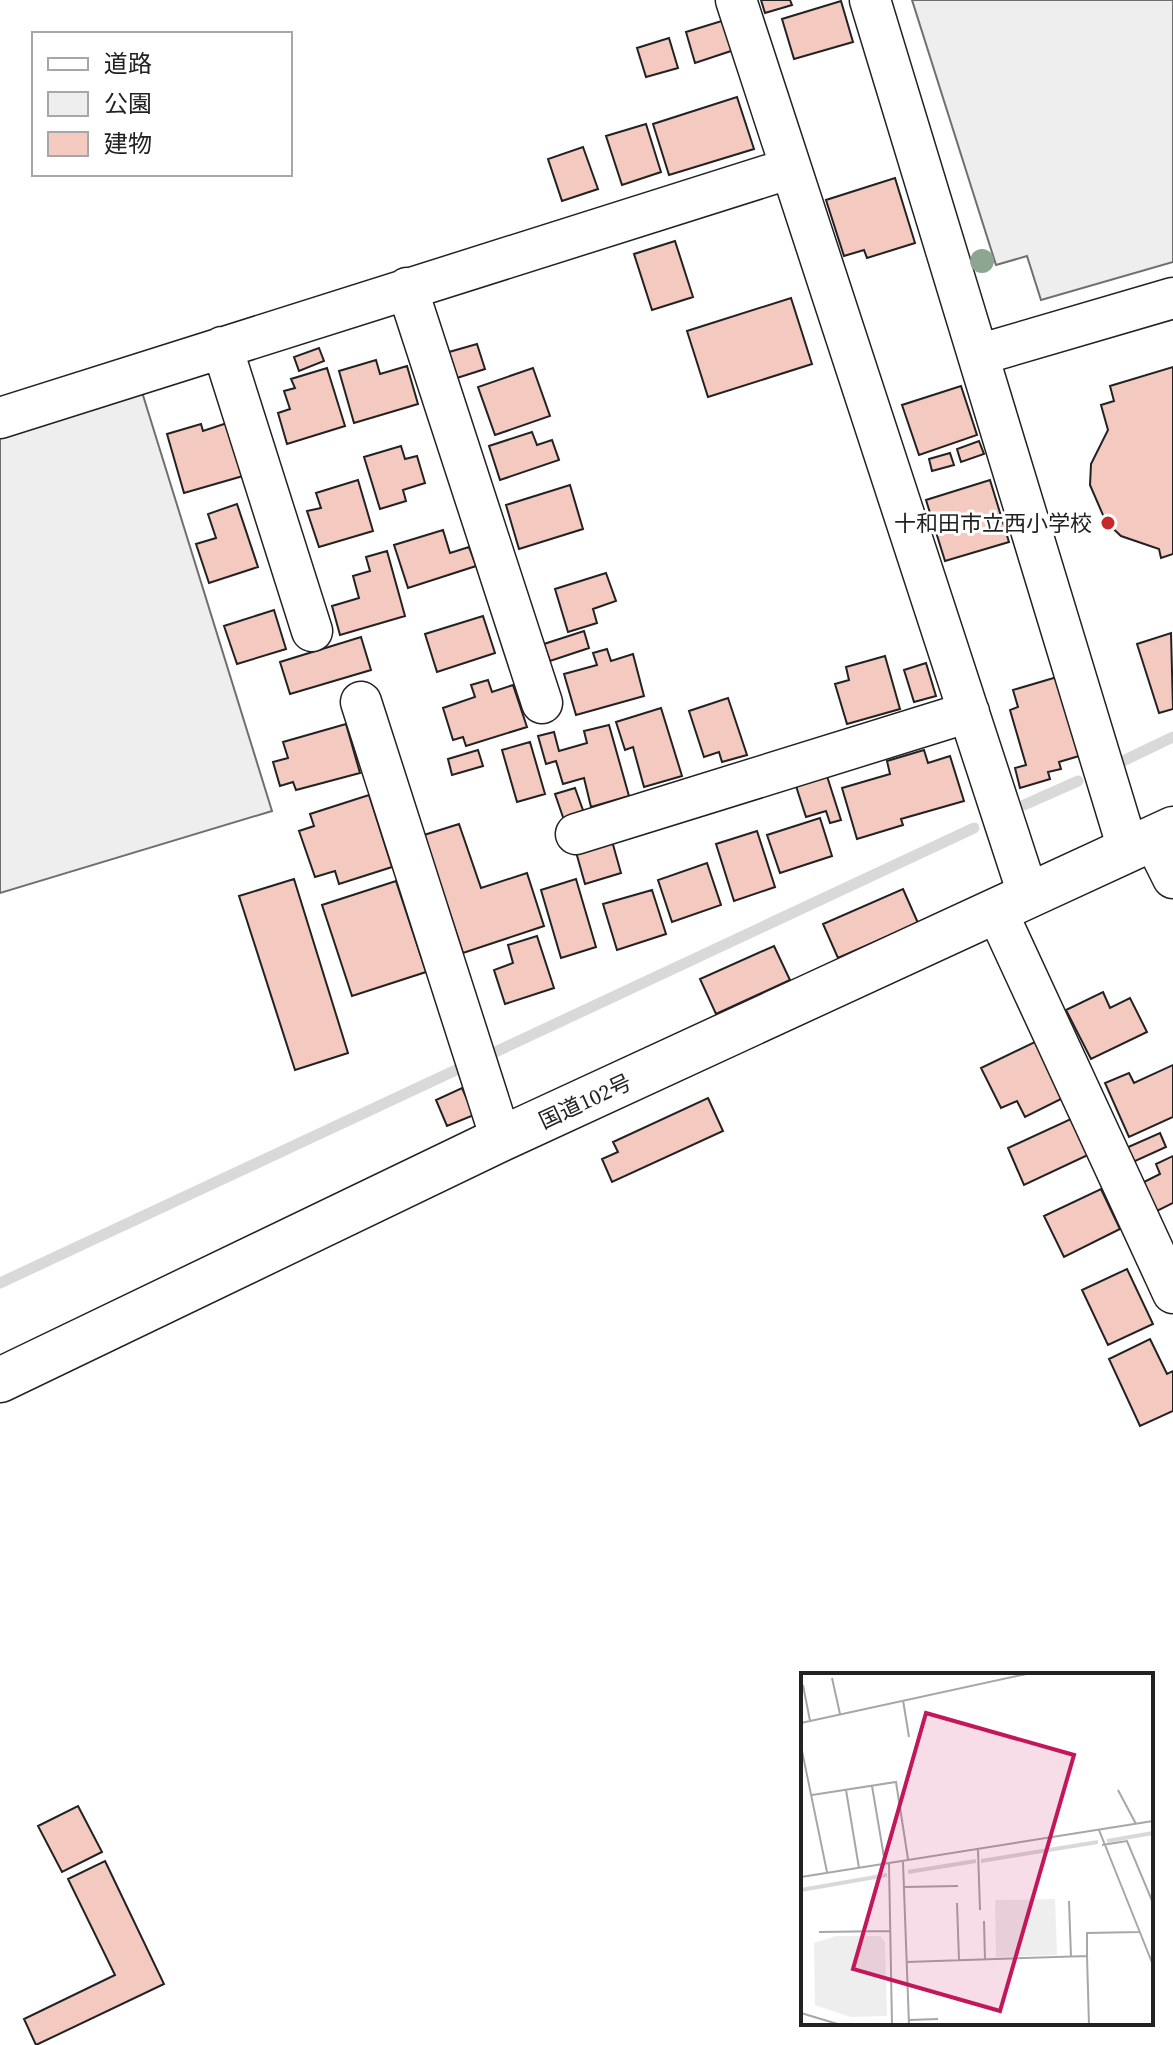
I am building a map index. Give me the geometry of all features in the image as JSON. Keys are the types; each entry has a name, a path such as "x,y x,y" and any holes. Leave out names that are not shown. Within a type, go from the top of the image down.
{"highway":[{"name":"国道102号","path":"0,1380 501,1139 1152,839"}],"street":[{"path":"736,0 788,169 969,712 1013,904 1160,1228 1173,1293"},
{"path":"870,0 978,355 1152,839 1173,878"},
{"path":"0,418 788,169"},
{"path":"407,288 542,703"},
{"path":"978,355 1173,298"},
{"path":"222,347 312,631"},
{"path":"361,702 501,1139"},
{"path":"576,834 969,712"}],"green space":[{"path":"912,0 1173,0 1173,262 1041,300 1027,256 996,265"},
{"path":"142,392 272,811 0,893 0,438"}],"building":[{"path":"761,0 790,0 792,5 765,13"},
{"path":"841,1 853,42 794,59 782,19"},
{"path":"725,20 734,50 695,63 686,32"},
{"path":"669,38 678,68 646,77 637,48"},
{"path":"737,97 754,149 669,175 653,124"},
{"path":"646,124 661,172 622,185 606,136"},
{"path":"583,147 598,189 562,201 548,159"},
{"path":"895,178 915,243 867,258 864,250 844,256 826,200"},
{"path":"675,241 693,297 652,310 634,254"},
{"path":"791,298 812,364 708,397 687,331"},
{"path":"477,344 485,369 457,378 449,352"},
{"path":"319,348 324,361 299,371 294,357"},
{"path":"376,360 380,374 407,366 418,404 354,423 339,371"},
{"path":"1173,367 1173,554 1161,558 1159,549 1121,536 1106,522 1090,485 1091,464 1108,430 1101,405 1114,401 1110,386"},
{"path":"327,368 345,426 287,444 278,413 290,409 284,391 295,388 291,379"},
{"path":"533,368 550,416 495,435 478,387"},
{"path":"961,386 977,435 919,455 902,405"},
{"path":"227,423 243,476 184,493 167,434 201,424 203,431"},
{"path":"532,432 537,445 552,440 559,460 500,480 489,446"},
{"path":"979,441 984,454 961,462 957,449"},
{"path":"401,446 405,459 417,456 425,483 403,490 406,501 380,509 364,457"},
{"path":"950,453 954,465 932,471 929,459"},
{"path":"358,480 373,531 319,547 307,511 321,508 316,493"},
{"path":"990,480 1009,542 945,561 926,500"},
{"path":"570,485 583,529 519,549 506,505"},
{"path":"237,504 258,567 209,583 196,544 216,538 208,514"},
{"path":"443,530 450,553 469,547 476,566 408,588 394,545"},
{"path":"387,551 405,616 340,635 332,606 359,598 353,576 370,571 366,557"},
{"path":"606,573 616,601 593,609 597,623 568,632 555,589"},
{"path":"274,610 286,649 237,664 224,626"},
{"path":"483,616 495,653 437,672 425,634"},
{"path":"584,631 589,648 550,661 544,644"},
{"path":"1171,633 1173,709 1159,713 1137,644"},
{"path":"361,637 371,670 290,694 280,662"},
{"path":"607,649 611,661 633,654 644,696 576,715 564,674 597,665 593,653"},
{"path":"885,656 900,709 847,724 835,684 849,680 846,667"},
{"path":"926,663 936,696 914,702 904,670"},
{"path":"1057,677 1079,756 1059,762 1061,769 1048,772 1050,779 1020,788 1015,768 1026,765 1010,710 1018,707 1013,690"},
{"path":"488,680 492,692 513,685 527,727 466,746 463,737 453,740 443,708 475,697 471,685"},
{"path":"728,698 747,755 722,762 719,752 704,757 689,711"},
{"path":"661,708 682,776 644,787 633,747 625,750 616,722"},
{"path":"346,724 360,773 296,790 293,782 280,786 273,762 288,758 283,742"},
{"path":"609,725 629,796 591,807 584,778 563,784 556,761 546,764 538,736 554,732 559,751 587,743 584,731"},
{"path":"530,742 545,794 517,802 502,750"},
{"path":"478,750 483,766 452,775 448,759"},
{"path":"924,750 928,763 950,756 964,801 901,819 903,825 857,839 842,788 890,774 887,761"},
{"path":"826,773 841,820 830,823 826,811 806,817 795,783"},
{"path":"575,788 584,813 564,820 555,794"},
{"path":"369,795 392,867 339,884 335,871 315,877 299,831 314,826 310,814"},
{"path":"820,818 832,856 780,873 767,835"},
{"path":"459,824 481,888 527,873 544,926 463,953 424,835"},
{"path":"757,831 775,887 734,901 716,844"},
{"path":"612,841 621,873 585,884 576,852"},
{"path":"707,863 721,905 672,922 658,880"},
{"path":"294,879 348,1053 295,1070 239,896"},
{"path":"576,879 596,947 561,958 541,890"},
{"path":"396,881 426,972 352,996 322,905"},
{"path":"903,889 918,923 838,958 823,924"},
{"path":"652,890 666,934 617,950 603,904"},
{"path":"537,936 554,988 505,1004 494,970 513,963 508,945"},
{"path":"774,946 790,980 716,1014 700,979"},
{"path":"1103,992 1110,1008 1130,998 1147,1032 1091,1059 1066,1010"},
{"path":"1039,1040 1067,1096 1025,1117 1017,1101 1001,1108 981,1068"},
{"path":"1173,1065 1173,1117 1129,1137 1105,1083 1129,1073 1134,1083"},
{"path":"462,1088 474,1115 447,1126 436,1100"},
{"path":"708,1098 723,1131 612,1182 602,1159 618,1152 613,1142"},
{"path":"1073,1118 1090,1154 1024,1185 1008,1148"},
{"path":"1160,1133 1166,1147 1133,1162 1126,1148"},
{"path":"1173,1156 1173,1203 1153,1213 1140,1184 1160,1174 1156,1164"},
{"path":"1101,1189 1120,1229 1064,1257 1044,1216"},
{"path":"1127,1269 1153,1324 1108,1345 1082,1290"},
{"path":"1150,1339 1167,1374 1173,1371 1173,1411 1140,1426 1109,1359"},
{"path":"78,1806 102,1852 62,1872 38,1826"},
{"path":"105,1861 164,1984 36,2045 24,2019 115,1975 68,1879"}],"waterway":[{"path":"1123,761 1173,737"},
{"path":"1024,805 1078,781"},
{"path":"491,1054 974,828"},
{"path":"0,1283 456,1070"}],"place":[{"name":"十和田市立西小学校","path":"1108,523"}]}
